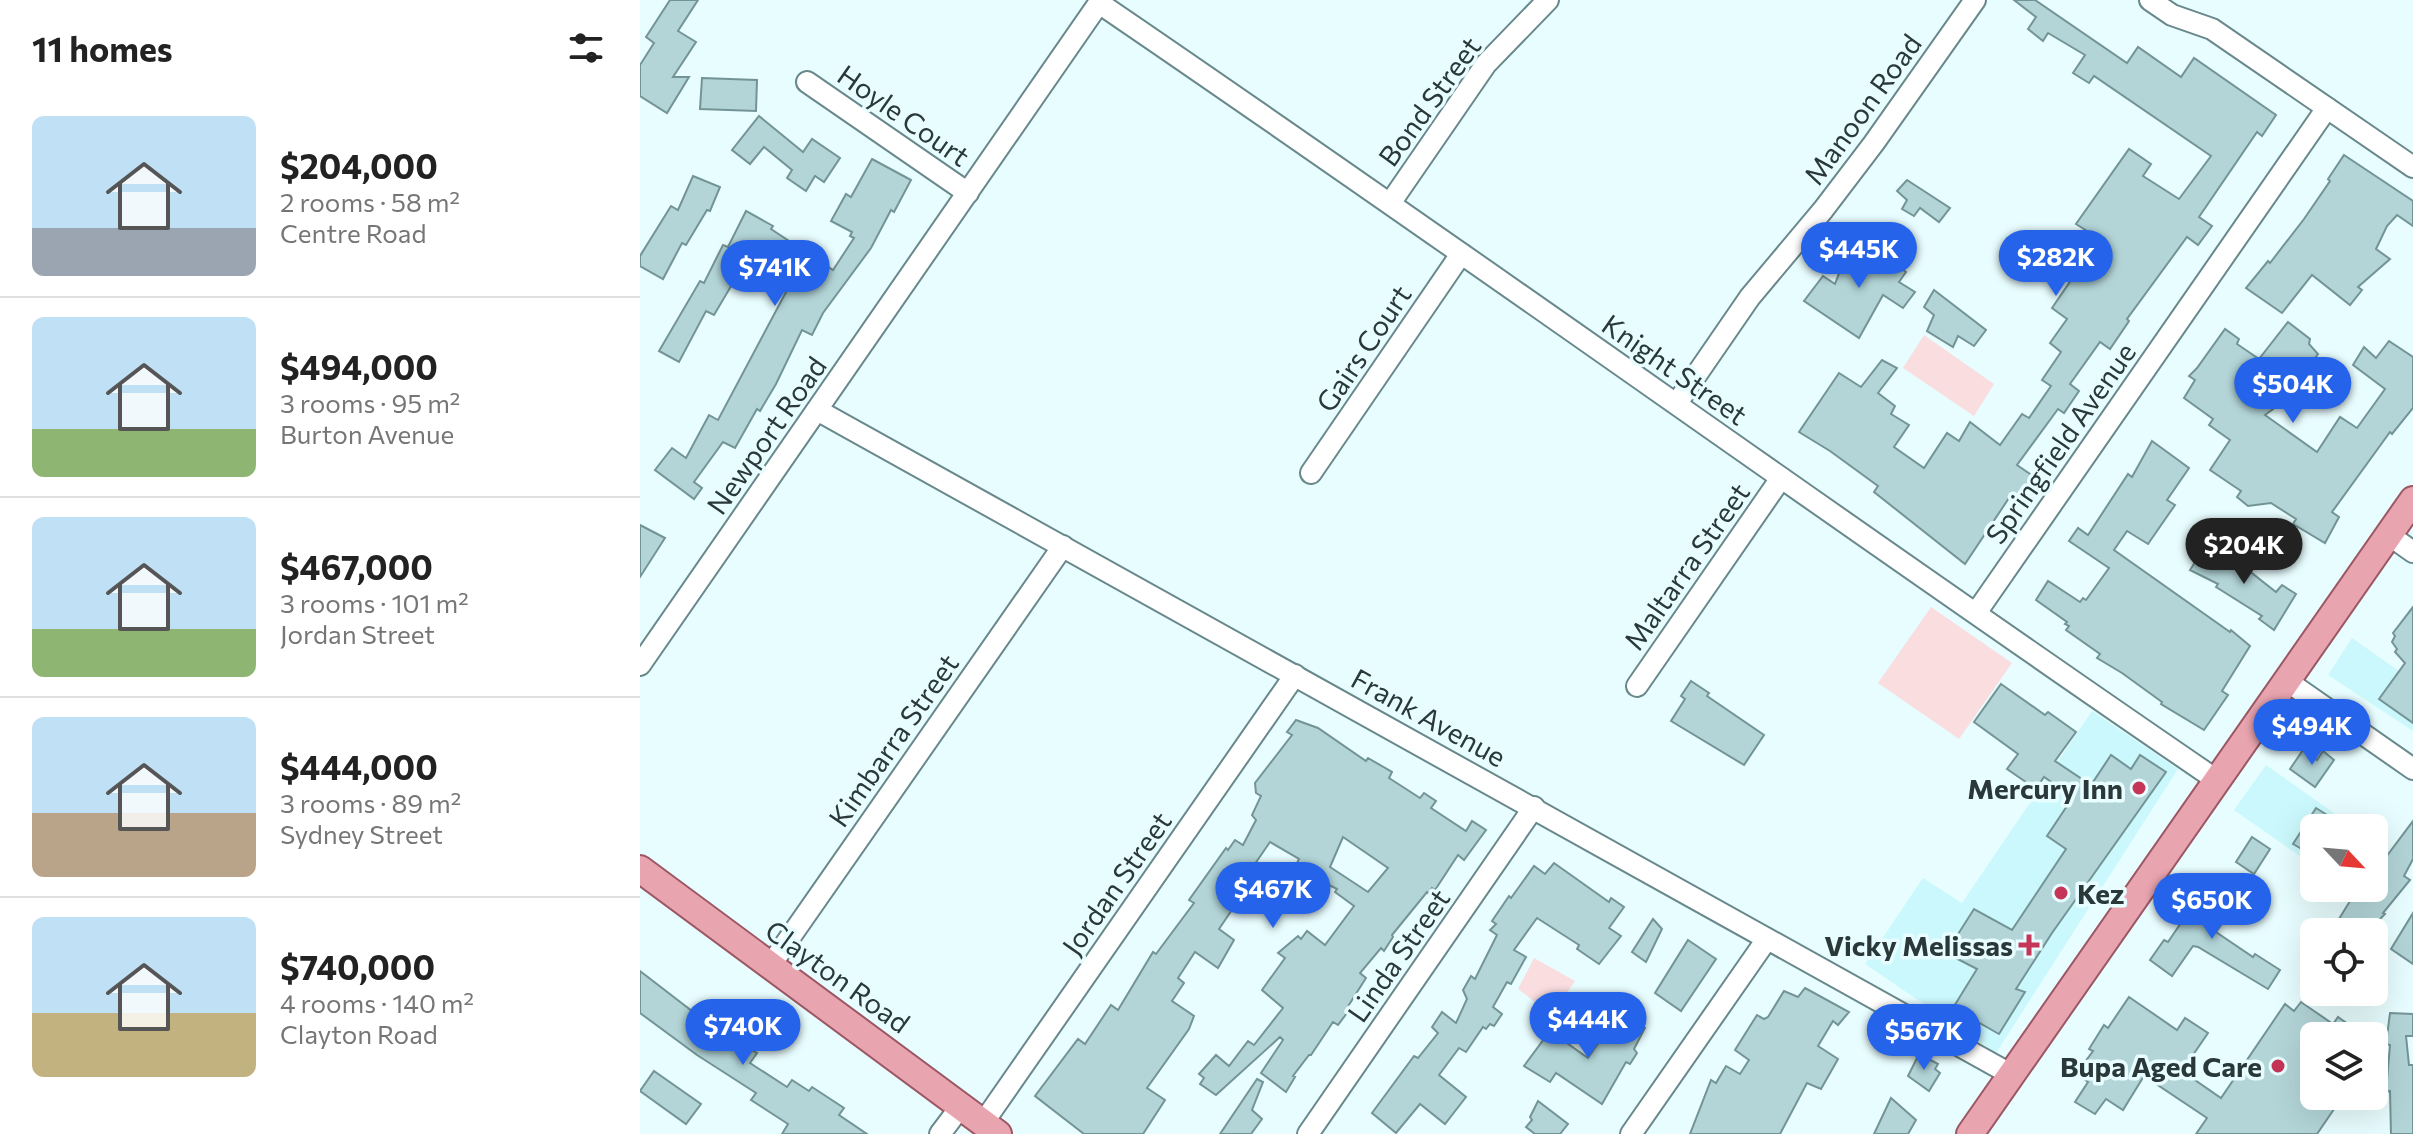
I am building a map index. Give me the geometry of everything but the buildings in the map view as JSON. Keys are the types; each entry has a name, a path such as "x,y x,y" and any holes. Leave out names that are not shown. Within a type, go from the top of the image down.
{"main road":[{"path":"1970,1134 2413,500"},
{"name":"Clayton Road","path":"640,869 990,1128"}],"street":[{"name":"Bond Street","path":"1391,202 1486,64 1548,0"},
{"name":"Manoon Road","path":"1677,403 1750,297 1874,143 1975,0"},
{"path":"2150,0 2172,15 2212,29 2413,167"},
{"name":"Knight Street","path":"1100,1 2218,781"},
{"name":"Newport Road","path":"640,665 1100,1"},
{"name":"Hoyle Court","path":"807,82 968,193"},
{"name":"Springfield Avenue","path":"1976,613 2327,108"},
{"name":"Gairs Court","path":"1311,473 1461,254"},
{"name":"Frank Avenue","path":"817,410 2012,1075"},
{"name":"Maltarra Street","path":"1637,686 1781,478"},
{"path":"2389,535 2413,552"},
{"name":"Kimbarra Street","path":"770,966 1063,546"},
{"name":"Jordan Street","path":"990,1128 1295,675"},
{"path":"2287,681 2413,769"},
{"name":"Linda Street","path":"1308,1134 1534,807"},
{"path":"1631,1134 1767,939"},
{"path":"940,1134 961,1106"}],"shaded area":[{"path":"1924,335 1994,384 1974,416 1903,368"},
{"path":"1931,607 2012,663 1959,739 1878,683"},
{"path":"2352,638 2413,681 2413,731 2328,675"},
{"path":"2092,711 2178,769 1996,1053 1865,964 1923,878 1962,903"},
{"path":"2266,765 2335,814 2300,814 2300,856 2234,810"},
{"path":"1534,958 1575,981 1546,1023 1529,1013 1535,1002 1518,989"}],"place":[{"name":"Mercury Inn","path":"2139,788"},
{"name":"Kez","path":"2061,893"},
{"name":"Vicky Melissas","path":"2029,945"},
{"name":"Bupa Aged Care","path":"2278,1066"}]}
